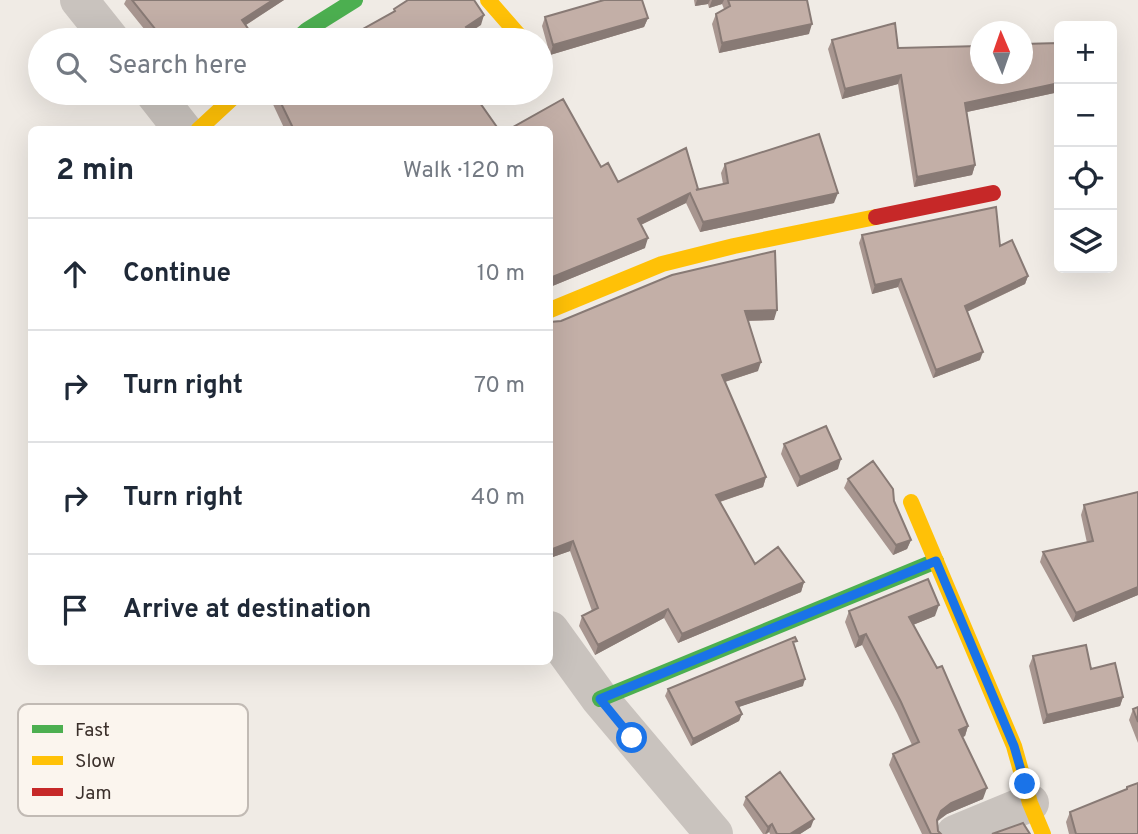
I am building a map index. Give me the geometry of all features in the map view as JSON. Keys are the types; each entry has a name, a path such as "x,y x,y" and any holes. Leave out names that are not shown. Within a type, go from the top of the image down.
{"street":[{"path":"79,0 101,28"},
{"path":"310,28 355,0"},
{"path":"488,0 512,28"},
{"path":"163,105 180,126"},
{"path":"202,126 225,105"},
{"path":"553,309 662,264 734,246 993,193"},
{"path":"911,502 1014,746 1037,819 955,834"},
{"path":"600,699 936,561"},
{"path":"553,634 600,699 714,834"}],"building":[{"path":"132,0 273,0 242,20 248,28 154,28"},
{"path":"408,0 474,0 484,15 467,28 365,28 395,11 394,9"},
{"path":"604,0 642,0 648,18 553,45 553,28 548,28 545,17"},
{"path":"728,0 807,0 812,24 722,43 716,14 730,6"},
{"path":"895,23 898,48 970,46 970,84 1033,84 1033,44 1054,43 1054,84 965,103 975,165 917,177 901,75 845,89 832,40"},
{"path":"563,99 601,167 608,163 618,182 686,148 698,189 696,190 728,183 725,164 819,134 838,193 703,222 690,193 638,219 648,238 553,277 553,126 515,126"},
{"path":"282,105 481,105 496,126 292,126"},
{"path":"996,207 1000,246 1012,240 1028,276 965,306 983,352 936,370 901,279 875,285 862,235"},
{"path":"775,251 777,310 745,311 761,362 722,375 766,477 716,495 755,564 778,547 804,582 682,634 668,609 598,645 582,616 598,608 573,541 553,549 553,322 561,321 672,275"},
{"path":"826,426 841,459 800,477 784,444"},
{"path":"873,461 893,489 894,501 911,540 896,545 848,479"},
{"path":"1138,492 1138,587 1076,613 1043,552 1093,541 1084,505"},
{"path":"928,579 939,605 909,617 937,668 942,666 968,726 959,730 987,788 951,803 941,811 937,820 941,834 931,834 893,754 919,742 866,634 859,637 849,611"},
{"path":"795,637 797,641 793,642 805,679 736,702 742,714 693,739 668,689"},
{"path":"1086,645 1091,669 1115,663 1123,697 1047,715 1033,656"},
{"path":"1138,707 1138,722 1133,709"},
{"path":"780,772 814,819 790,834 777,834 772,824 768,827 746,797"},
{"path":"1138,783 1138,834 1076,834 1070,812"},
{"path":"1023,823 1030,834 992,834"}],"traffic: fast":[{"path":"310,28 355,0"},
{"path":"600,699 936,561"}],"traffic: slow":[{"path":"488,0 512,28"},
{"path":"202,126 225,105"},
{"path":"553,309 662,264 734,246 876,217"},
{"path":"911,502 1014,746 1030,803 1043,834"}],"traffic: jam":[{"path":"876,217 993,193"}],"route":[{"path":"632,738 600,699 936,561 1014,746 1025,784"}]}
